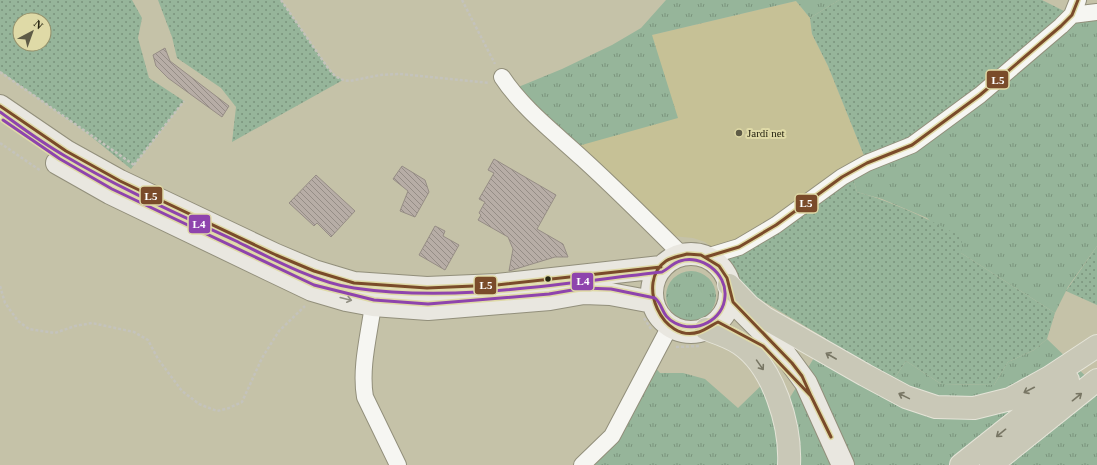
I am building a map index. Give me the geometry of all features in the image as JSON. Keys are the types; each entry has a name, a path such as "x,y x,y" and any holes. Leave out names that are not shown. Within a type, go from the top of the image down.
{"highway":[{"path":"730,292 765,318 865,376 906,397 936,407 974,408 1010,399 1050,377 1097,346"},
{"path":"708,333 739,343 748,350 764,370 782,409 789,442 789,465"},
{"path":"961,465 1097,356"},
{"path":"992,465 1097,380"}],"street":[{"path":"706,257 739,247 776,224 842,177 867,163 912,145 980,94 1061,26 1072,15 1078,0"},
{"path":"1072,15 1097,12"},
{"path":"503,79 532,112 639,211 682,255"},
{"path":"0,106 66,151 127,173 276,255 314,271 354,283 382,287 427,288 497,285 661,267"},
{"path":"0,124 57,163 110,193 312,290 373,305 428,309 550,299 584,293 610,294 646,307 659,316 667,333"},
{"path":"646,307 653,284 661,267 670,260 682,255 691,254 706,257 721,268 730,292 797,369 806,383 843,465"},
{"path":"708,333 726,311 730,292"},
{"path":"373,305 365,370 365,397 398,465"},
{"path":"667,333 708,333 763,346 784,366 796,382 811,396"},
{"path":"582,465 612,436 667,333"}],"path":[{"path":"281,0 328,68 335,76 343,80 350,81 380,75 400,74 492,83 503,79 462,0"},
{"path":"0,72 127,173 184,101"},
{"path":"0,286 5,303 18,321 29,329 55,333 75,326 92,323 134,332 148,340 158,359 182,391 199,404 218,411 242,402 262,358 279,331 309,302"},
{"path":"646,307 652,330 667,333 676,347 708,333"}],"shaded area":[{"name":"Jardí net","path":"796,1 810,18 812,34 828,66 867,163 739,247 727,260 705,242 693,238 662,235 571,148 652,35"}],"green space":[{"path":"0,0 132,0 142,18 138,38 149,78 184,101 131,169 83,130 0,71"},
{"path":"158,0 281,0 328,68 335,76 343,80 232,142 236,107 221,88 177,58 172,37"},
{"path":"666,0 839,0 810,18 796,1 652,35 678,118 571,148 511,90 562,69 612,45 641,28"},
{"path":"839,0 1042,0 1072,15 980,95 867,163 828,66 812,34 810,18"},
{"path":"1097,12 1097,246 1068,287 1055,313 961,253 927,218 882,199 857,192 851,172 1061,26"},
{"path":"851,172 857,192 911,212 962,237 961,253 1055,313 1047,339 1034,350 1008,362 994,385 941,384 906,361 894,379 734,284 727,260 739,247"},
{"path":"1097,246 1097,305 1066,291"},
{"path":"686,271 696,271 709,278 716,291 716,301 709,314 696,321 686,321 677,317 670,310 666,301 666,291 670,282 677,275"},
{"path":"826,338 894,379 906,361 941,384 994,385 1008,362 1034,350 1047,339 1097,387 1097,465 582,465 603,446 651,363 660,373 683,373 705,379 738,408 768,379 783,409"}],"building":[{"path":"165,48 170,61 229,106 222,117 168,78 156,66 153,55"},
{"path":"494,159 556,195 537,229 563,244 568,257 555,257 509,271 513,249 508,237 478,220 481,215 479,213 485,202 479,199 494,173 488,170"},
{"path":"402,166 425,180 429,192 415,217 400,211 408,191 393,179"},
{"path":"316,175 355,211 331,237 317,223 314,226 289,203"},
{"path":"435,226 445,231 443,236 459,245 445,270 419,255"}],"transit line":[{"name":"L5","path":"706,257 739,247 776,225 842,177 867,163 912,145 980,95 1061,26 1072,15 1078,0"},
{"name":"L5","path":"0,106 66,151 120,181 276,255 314,271 354,283 427,288 497,285 661,267"},
{"name":"L4","path":"0,112 56,151 85,168 264,255 325,281 354,288 392,292 431,293 508,290 662,272 677,262 696,260 711,267 722,280 725,288 723,305 720,312 708,323 692,327 683,326 670,320 655,298 611,289 584,288 549,294 428,304 374,300 314,285 112,189 60,159 3,120"},
{"name":"L5","path":"687,254 701,255 719,266 727,278 733,302 792,363 802,376 811,396 763,346 718,322 699,332 686,333 674,329 665,320 657,309 653,296 653,283 657,271 666,261 687,254"},
{"name":"L5","path":"811,396 831,437"},
{"name":"L5","path":"811,396 831,437"}],"place":[{"name":"Jardí net","path":"739,133"}]}
